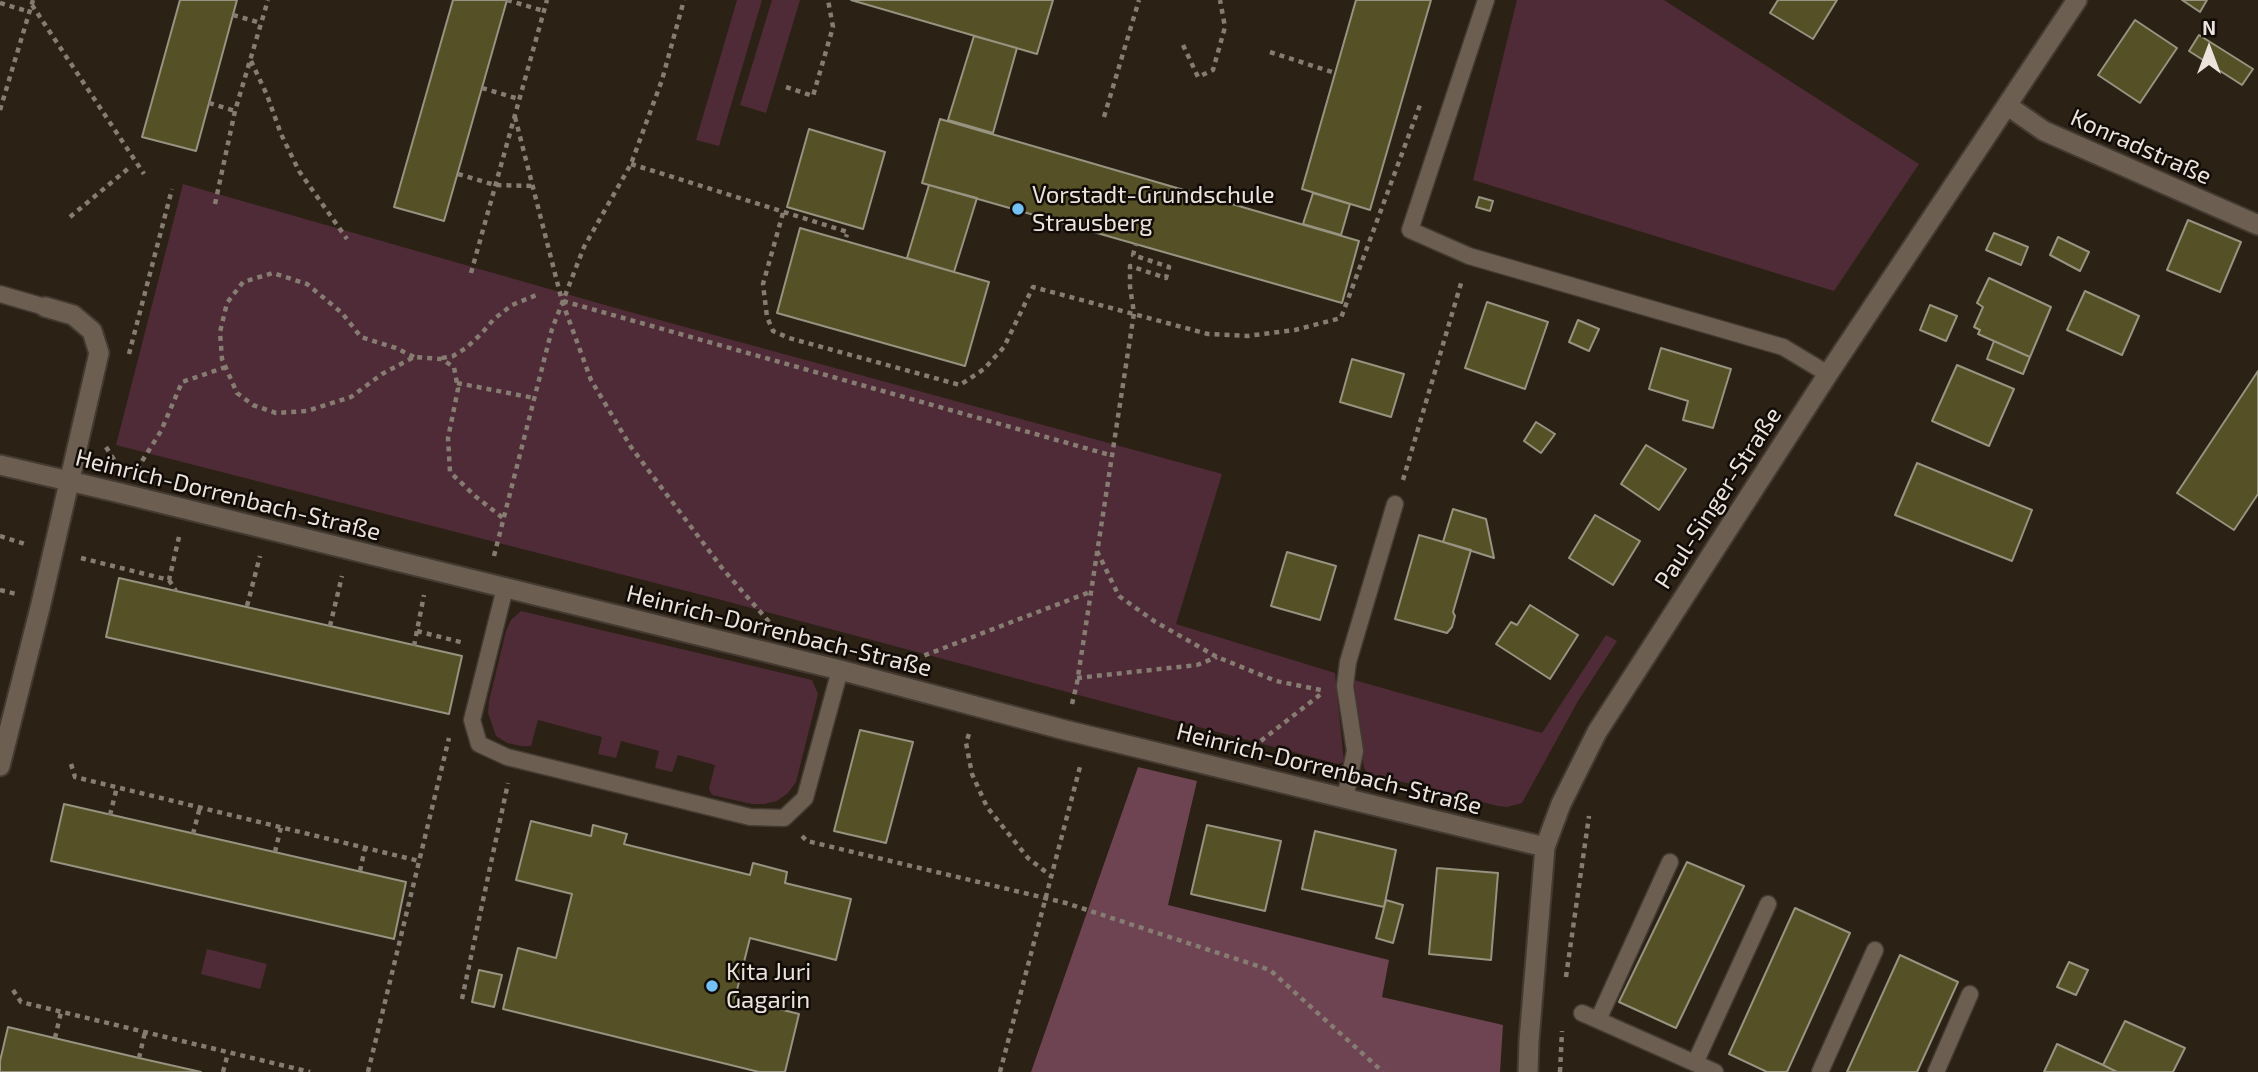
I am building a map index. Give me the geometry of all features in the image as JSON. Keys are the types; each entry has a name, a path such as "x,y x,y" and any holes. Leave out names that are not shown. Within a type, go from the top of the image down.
{"street":[{"name":"Paul-Singer-Straße","path":"1528,1072 1545,847 1561,804 1597,732 1828,374 2077,0"},
{"name":"Konradstraße","path":"2008,106 2045,131 2258,225"},
{"path":"0,766 99,352 92,331 83,323 73,315 45,307"},
{"name":"Heinrich-Dorrenbach-Straße","path":"0,465 840,670 1065,730 1545,847"}],"lane":[{"path":"1486,0 1410,230 1469,256 1783,347 1828,374"},
{"path":"0,294 45,307"},
{"path":"1345,797 1355,751 1345,686 1348,662 1395,504"},
{"path":"496,586 472,720 479,744 514,758 750,817 784,818 805,797 840,670"},
{"path":"1598,1020 1670,862"},
{"path":"1695,1063 1768,904"},
{"path":"1820,1072 1875,950"},
{"path":"1936,1072 1970,994"},
{"path":"1582,1013 1715,1072"}],"path":[{"path":"215,204 235,111 268,0"},
{"path":"508,0 544,11"},
{"path":"471,273 547,0"},
{"path":"496,586 503,518 552,329 584,247 631,164 662,80 684,0"},
{"path":"786,87 813,96 833,27 828,0"},
{"path":"1104,117 1139,0"},
{"path":"1183,45 1198,77 1213,70 1225,27 1220,0"},
{"path":"0,110 33,2"},
{"path":"33,2 144,174"},
{"path":"0,3 30,12"},
{"path":"233,15 261,23"},
{"path":"1270,52 1335,73"},
{"path":"250,61 299,171 347,239"},
{"path":"482,88 519,99"},
{"path":"783,213 763,284 767,317 773,331 789,338 960,385 984,369 1004,347 1033,287 1208,334 1247,336 1295,330 1341,318 1423,98"},
{"path":"209,103 235,111"},
{"path":"515,117 562,301 592,380 631,447 722,568 768,622 780,628"},
{"path":"631,164 848,232 846,237"},
{"path":"70,217 130,167"},
{"path":"458,174 495,185 533,186"},
{"path":"128,357 172,189"},
{"path":"1065,730 1077,678 1134,313 1130,266 1136,244"},
{"path":"1130,266 1166,278 1169,267 1133,255"},
{"path":"1395,504 1469,256"},
{"path":"414,357 382,374 351,397 307,411 275,413 253,405 237,393 222,359 220,332 227,303 243,282 273,273 307,284 342,313 361,337 397,348 414,357 441,359 466,348 512,305 539,294"},
{"path":"562,301 1110,455"},
{"path":"441,359 454,367 458,389 448,438 450,472 503,518"},
{"path":"120,468 139,466 160,431 182,382 226,367"},
{"path":"457,383 534,398"},
{"path":"109,436 106,449 120,468 116,492"},
{"path":"169,580 186,509"},
{"path":"247,607 267,529"},
{"path":"330,626 348,550"},
{"path":"1097,550 1119,596 1154,621 1217,657 1276,681 1324,691 1247,752"},
{"path":"53,551 169,580 176,591"},
{"path":"414,646 430,570"},
{"path":"909,661 1090,592"},
{"path":"417,631 472,645"},
{"path":"1077,678 1197,665 1217,657"},
{"path":"975,706 967,743 972,774 987,807 1007,835 1028,858 1051,876"},
{"path":"368,1072 452,726"},
{"path":"1000,1072 1088,735"},
{"path":"462,999 514,758"},
{"path":"71,764 75,777 419,861"},
{"path":"110,815 117,787"},
{"path":"193,834 200,807"},
{"path":"1564,987 1590,807"},
{"path":"784,818 807,841 1066,903 1269,970 1383,1072"},
{"path":"275,852 281,827"},
{"path":"360,871 365,848"},
{"path":"13,990 21,1003 310,1072"},
{"path":"55,1038 61,1012"},
{"path":"1560,1072 1562,1018"},
{"path":"139,1058 145,1032"},
{"path":"223,1072 228,1053"}],"shaded area":[{"path":"737,0 762,0 719,146 696,140"},
{"path":"772,0 800,0 766,113 740,105"},
{"path":"1517,0 1664,0 1919,164 1834,291 1473,180"},
{"path":"183,184 612,307 1222,474 1176,624 1335,673 1344,762 1338,764 710,597 116,445"},
{"path":"521,611 812,680 818,694 796,782 788,793 777,801 752,804 712,795 709,789 715,765 678,755 672,772 655,768 659,751 621,741 616,758 598,754 602,737 538,720 531,746 507,743 496,736 488,713 489,701 506,631 511,620"},
{"path":"1606,635 1617,641 1578,701 1522,803 1507,807 1498,806 1367,773 1364,768 1354,680 1542,733"},
{"path":"1138,767 1197,781 1168,905 1389,960 1382,997 1503,1025 1500,1072 1031,1072"},
{"path":"207,949 267,964 260,989 201,974"}],"building":[{"path":"180,0 237,0 196,151 142,137"},
{"path":"453,0 507,0 444,221 394,207"},
{"path":"851,0 1053,0 1037,54"},
{"path":"1356,0 1431,0 1370,210 1302,189"},
{"path":"1778,0 1837,0 1813,39 1770,13"},
{"path":"2182,0 2207,0 2200,12"},
{"path":"2135,20 2177,48 2140,103 2098,75"},
{"path":"2199,35 2253,69 2242,85 2189,51"},
{"path":"974,36 1017,48 993,133 948,120"},
{"path":"940,119 1359,241 1342,303 922,183"},
{"path":"809,129 885,152 863,229 787,207"},
{"path":"929,185 977,198 954,272 907,258"},
{"path":"1313,193 1350,204 1341,235 1303,224"},
{"path":"1479,197 1493,201 1490,211 1476,207"},
{"path":"2188,220 2241,242 2220,292 2167,270"},
{"path":"800,228 989,282 965,366 777,313"},
{"path":"1994,233 2028,247 2021,265 1986,250"},
{"path":"2058,237 2089,252 2080,271 2050,255"},
{"path":"1989,278 2051,307 2030,357 1978,334 1980,330 1974,327 1983,307 1977,303"},
{"path":"2085,291 2139,316 2122,355 2067,330"},
{"path":"1487,302 1548,322 1525,389 1465,368"},
{"path":"1930,305 1957,316 1946,341 1920,330"},
{"path":"1578,320 1599,329 1589,351 1569,342"},
{"path":"1994,341 2030,357 2023,374 1987,359"},
{"path":"1661,348 1731,369 1713,428 1683,420 1688,401 1649,389"},
{"path":"1352,359 1404,374 1391,417 1340,402"},
{"path":"1957,365 2014,389 1989,446 1932,421"},
{"path":"2258,371 2258,494 2234,530 2177,493"},
{"path":"1536,422 1555,434 1541,453 1524,441"},
{"path":"1646,445 1686,469 1659,510 1621,484"},
{"path":"1917,463 2032,510 2012,561 1895,515"},
{"path":"1453,509 1486,519 1494,558 1443,542"},
{"path":"1595,515 1640,541 1613,585 1569,558"},
{"path":"1419,535 1471,550 1453,612 1455,616 1452,627 1447,633 1395,619"},
{"path":"1287,552 1336,566 1320,620 1271,606"},
{"path":"119,578 462,656 449,714 106,637"},
{"path":"1530,605 1578,635 1550,679 1496,644 1511,622 1517,625"},
{"path":"860,730 913,742 886,843 834,831"},
{"path":"64,804 406,882 394,939 51,861"},
{"path":"531,821 591,836 593,825 627,834 624,844 750,875 753,863 787,872 785,883 851,899 836,960 750,938 735,998 799,1014 785,1072 759,1072 503,1009 518,948 556,958 572,894 516,880"},
{"path":"1207,825 1281,841 1265,911 1191,894"},
{"path":"1315,831 1396,850 1384,907 1302,889"},
{"path":"1687,862 1744,886 1676,1028 1619,1002"},
{"path":"1437,868 1498,873 1491,960 1429,954"},
{"path":"1386,900 1403,905 1393,943 1376,938"},
{"path":"1795,908 1850,933 1787,1072 1767,1072 1729,1054"},
{"path":"1900,955 1958,982 1917,1072 1847,1072"},
{"path":"2069,962 2088,970 2076,995 2057,987"},
{"path":"479,970 502,975 494,1007 472,1002"},
{"path":"2125,1021 2185,1048 2173,1072 2117,1072 2103,1065"},
{"path":"8,1027 201,1072 0,1072"},
{"path":"2057,1044 2103,1065 2117,1072 2044,1072"}],"place":[{"name":"Vorstadt-Grundschule Strausberg","path":"1018,209"},
{"name":"Kita Juri Gagarin","path":"712,986"}]}
